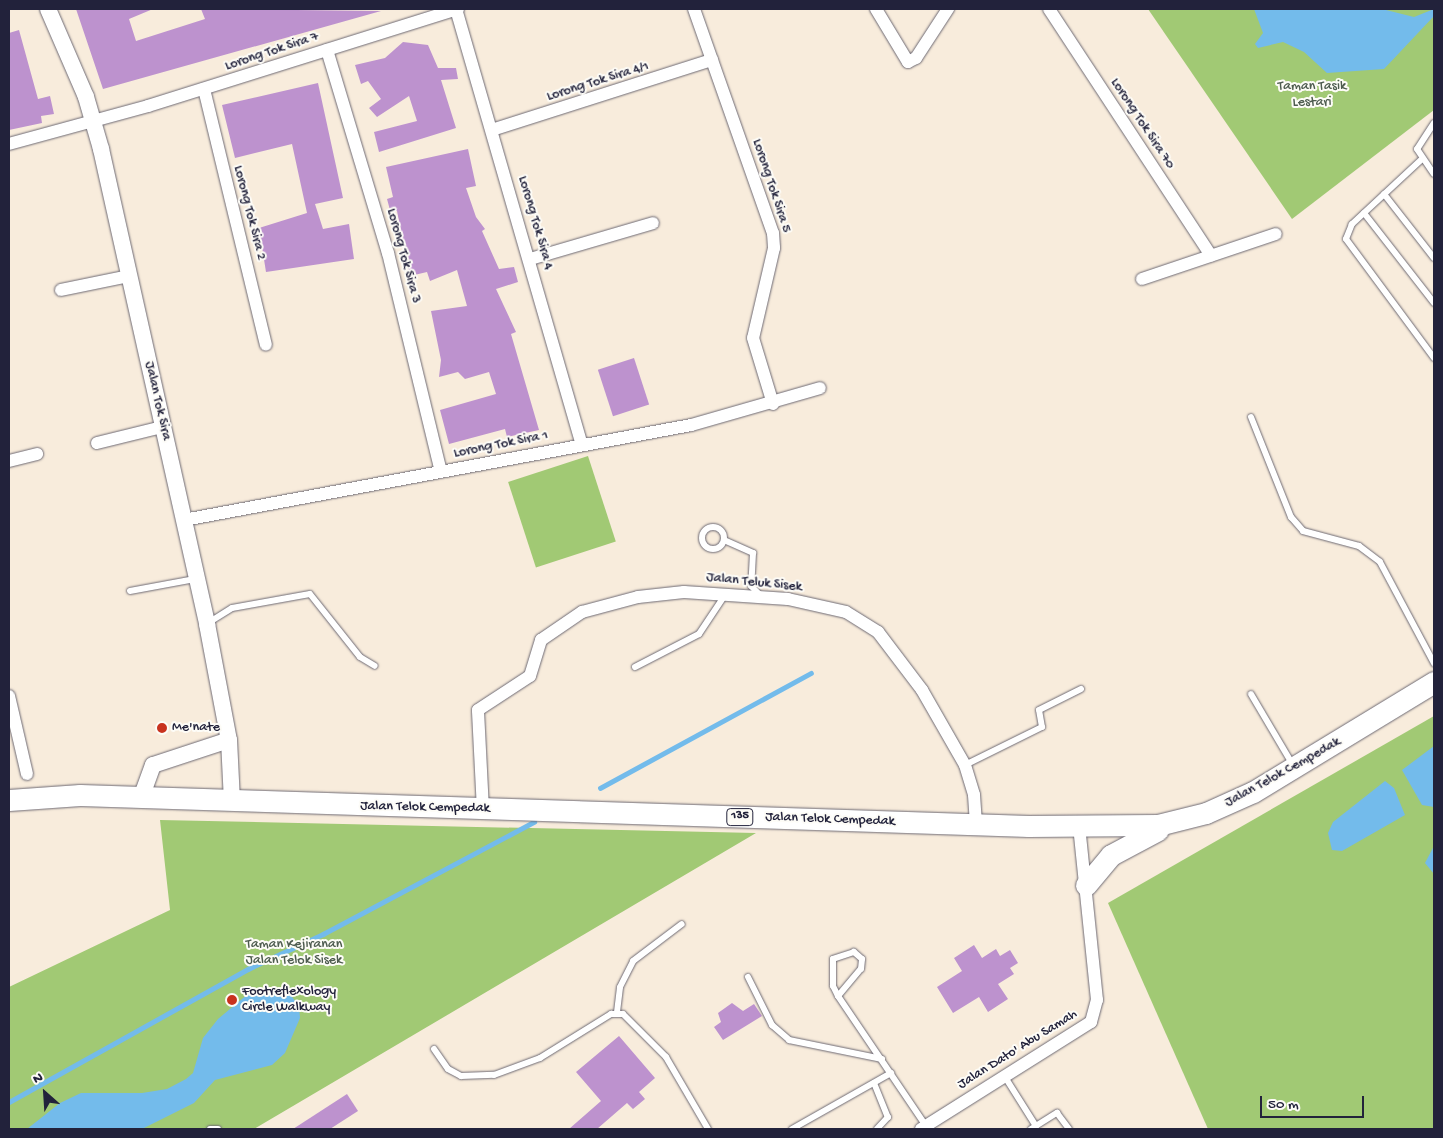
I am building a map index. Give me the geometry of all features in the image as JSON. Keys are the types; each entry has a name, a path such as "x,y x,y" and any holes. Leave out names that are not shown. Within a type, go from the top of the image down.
{"main road":[{"name":"Jalan Telok Cempedak","path":"9,800 80,795 483,810 1079,826 1182,821 1224,806 1295,768 1434,682"},
{"path":"1086,885 1123,846 1182,821"}],"street":[{"name":"Jalan Tok Sira","path":"48,9 94,121 207,624 229,740 232,801"},
{"name":"Lorong Tok Sira 7","path":"9,144 204,89 457,9"},
{"name":"Lorong Tok Sira 4","path":"457,9 582,445"},
{"name":"Lorong Tok Sira 5","path":"694,9 774,233 774,248 753,338 773,404"},
{"path":"876,9 908,62 916,58 948,9"},
{"name":"Lorong Tok Sira 70","path":"1049,9 1211,256"},
{"name":"Lorong Tok Sira 3","path":"327,50 388,253 442,472"},
{"name":"Lorong Tok Sira 4/1","path":"492,130 712,60"},
{"name":"Lorong Tok Sira 2","path":"204,89 266,345"},
{"path":"530,259 653,224"},
{"path":"1142,279 1276,234"},
{"path":"61,290 129,276"},
{"name":"Lorong Tok Sira 1","path":"184,520 690,425 773,404 820,388"},
{"path":"96,443 162,427"},
{"path":"9,461 37,454"},
{"name":"Jalan Teluk Sisek","path":"483,810 478,710 490,698 526,681 541,640 582,612 662,594 726,594 761,596 846,612 878,632 922,690 965,765 974,795 976,824"},
{"path":"9,696 27,774"},
{"path":"141,798 153,765 229,740"},
{"name":"Jalan Dato' Abu Samah","path":"924,1128 1081,1031 1096,1010 1086,885 1079,826"}],"lane":[{"path":"1434,123 1418,144 1422,160 1434,174"},
{"path":"1422,160 1364,213 1347,232 1348,246 1434,358"},
{"path":"1384,194 1434,258"},
{"path":"1364,213 1434,304"},
{"path":"1251,417 1291,517 1303,531 1370,552 1390,577 1434,663"},
{"path":"724,540 754,553 751,586 761,596"},
{"path":"130,591 197,579"},
{"path":"207,624 232,608 310,594 360,657 375,666"},
{"path":"635,667 699,634 726,594"},
{"path":"965,765 1042,727 1039,710 1081,689"},
{"path":"1251,694 1295,768"},
{"path":"617,1012 620,987 633,960 682,924"},
{"path":"838,996 861,969 862,959 854,952 833,959 830,976 838,996 882,1059 924,1128"},
{"path":"748,977 772,1025 789,1040 882,1059"},
{"path":"434,1049 448,1069 461,1076 494,1075 540,1058 617,1012"},
{"path":"617,1012 629,1018 666,1057 708,1129"},
{"path":"792,1129 891,1073"},
{"path":"1006,1078 1033,1128 1057,1113 1069,1129"},
{"path":"874,1083 888,1117 877,1129"},
{"path":"210,1129 218,1129"}],"green space":[{"name":"Taman Tasik Lestari","path":"1148,9 1434,9 1434,110 1292,219"},
{"path":"588,456 616,542 536,568 508,482"},
{"path":"1434,716 1434,1129 1208,1129 1108,903"},
{"name":"Taman Kejiranan Jalan Telok Sisek","path":"160,820 756,833 254,1129 9,1129 9,987 170,910"}],"water":[{"path":"1254,9 1382,9 1414,17 1434,9 1434,16 1384,69 1327,73 1304,52 1283,42 1258,48 1255,44 1263,33"},
{"path":"1434,746 1434,807 1422,805 1402,770"},
{"path":"1385,781 1394,788 1405,815 1342,851 1332,850 1328,833 1333,822"},
{"path":"1434,846 1434,874 1425,863"},
{"path":"274,987 289,993 299,1006 300,1018 285,1053 272,1065 215,1080 194,1103 142,1129 27,1129 60,1103 81,1093 142,1093 167,1089 186,1079 193,1073 203,1038 218,1019 248,994"}],"building":[{"path":"76,9 153,9 129,19 136,41 205,19 201,9 381,11 103,89"},
{"path":"19,30 38,99 50,96 54,114 41,116 42,123 9,130 9,33"},
{"path":"403,42 428,45 438,68 456,68 458,79 441,80 456,128 379,152 374,132 417,121 409,96 377,117 369,108 381,99 368,81 361,84 355,65 385,58"},
{"path":"318,83 343,198 315,204 323,229 349,224 354,259 266,272 259,228 307,213 292,144 235,158 222,105"},
{"path":"468,149 476,186 466,188 476,217 485,229 482,231 499,269 514,267 518,282 496,289 516,332 511,334 539,430 507,437 505,429 449,444 440,410 496,394 489,372 465,379 458,372 439,377 441,360 431,311 467,306 457,270 430,281 427,272 410,276 397,211 390,210 387,199 393,197 386,167"},
{"path":"634,358 649,405 613,416 598,370"},
{"path":"974,945 982,958 996,949 1000,956 1010,950 1018,963 1010,968 1014,974 998,984 1008,999 988,1012 979,997 953,1013 937,987 962,971 954,958"},
{"path":"732,1003 743,1011 754,1004 762,1016 723,1040 714,1027 721,1022 718,1013"},
{"path":"619,1036 655,1078 639,1092 645,1099 633,1109 627,1103 597,1129 569,1129 601,1101 576,1072"},
{"path":"347,1094 358,1111 330,1129 293,1129"}],"waterway":[{"path":"600,788 811,673"},
{"path":"9,1102 248,969 323,934 534,822"}],"place":[{"name":"Me'nate","path":"162,728"},
{"name":"Footreflexology Circle Walkway","path":"232,1000"}]}
